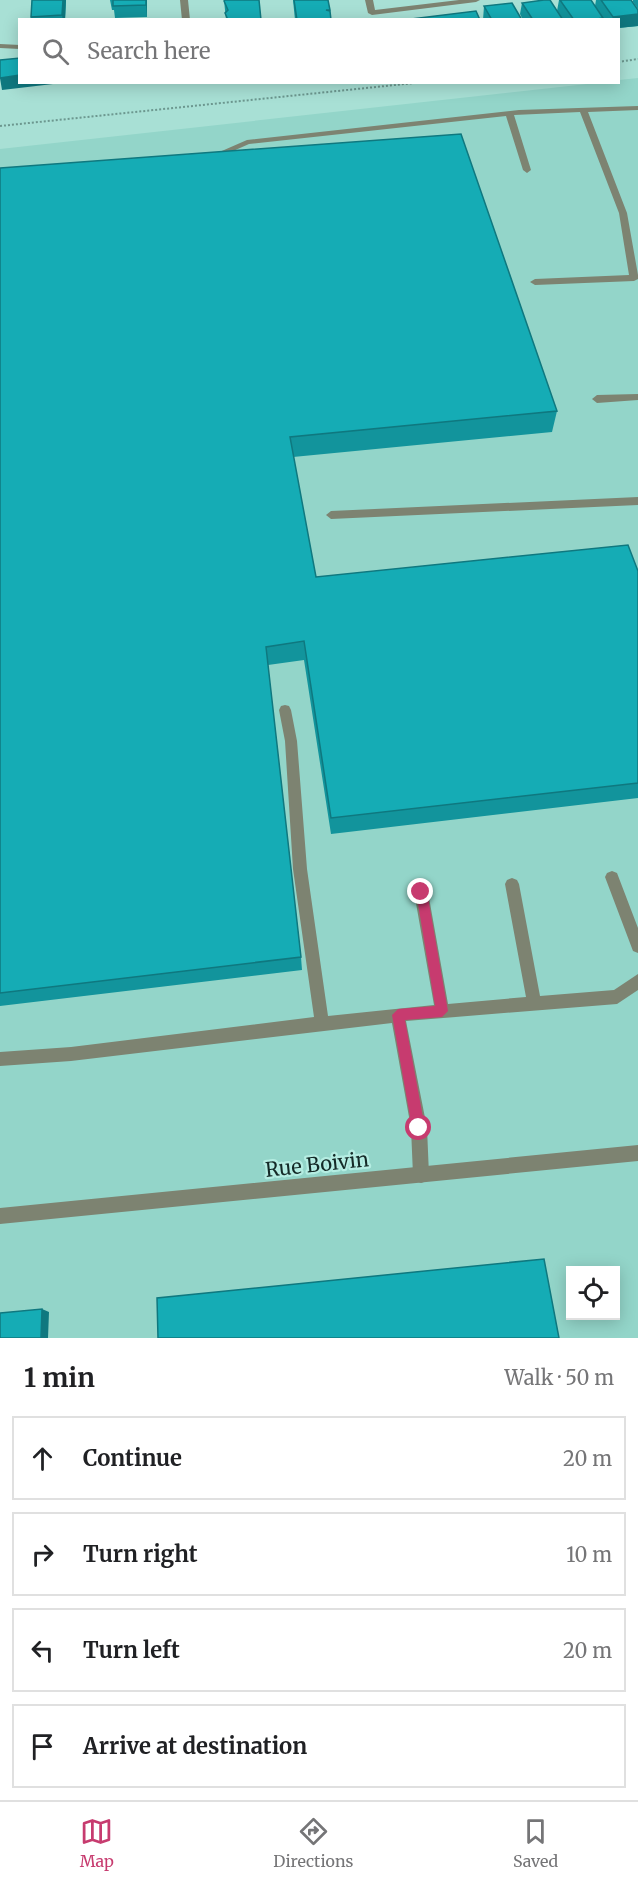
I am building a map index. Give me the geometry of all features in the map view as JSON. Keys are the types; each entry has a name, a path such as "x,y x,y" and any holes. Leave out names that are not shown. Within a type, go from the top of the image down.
{"street":[{"path":"184,0 186,18"},
{"path":"369,0 372,13 476,0"},
{"path":"0,46 18,47"},
{"path":"200,159 209,159 247,142 509,113 638,108"},
{"path":"535,282 636,278 623,213 583,110"},
{"path":"509,113 527,170"},
{"path":"597,399 638,397"},
{"path":"331,515 638,501"},
{"path":"285,710 291,741 300,869 322,1023"},
{"path":"612,877 638,946"},
{"path":"512,884 534,1004"},
{"path":"421,892 442,1011"},
{"path":"0,1059 71,1054 398,1015 617,997 638,981"},
{"path":"398,1015 419,1128 421,1175"},
{"name":"Rue Boivin","path":"0,1216 638,1154"}],"path":[{"path":"620,62 638,59"},
{"path":"0,126 405,84"}],"shaded area":[{"path":"638,78 638,1338 0,1338 0,149 587,84 620,84 620,80"}],"building":[{"path":"32,0 63,0 62,15 31,17"},
{"path":"113,0 146,0 146,5 113,6"},
{"path":"259,0 261,18 227,18 225,13 228,10 224,1"},
{"path":"294,0 328,0 330,10 326,10 330,11 331,18 297,18"},
{"path":"550,0 562,18 532,18 522,3"},
{"path":"560,0 591,0 603,18 573,18"},
{"path":"601,0 631,0 638,14 613,17"},
{"path":"512,3 521,18 491,18 484,6"},
{"path":"476,11 479,18 419,18"},
{"path":"18,58 18,75 0,78 0,60"},
{"path":"461,134 557,411 290,437 316,577 628,545 638,571 638,783 331,818 304,641 266,647 301,957 0,993 0,168"},
{"path":"544,1259 559,1338 158,1338 157,1298"},
{"path":"42,1309 41,1338 0,1338 0,1313"}],"route":[{"path":"419,1128 398,1015 442,1011 421,892"}]}
